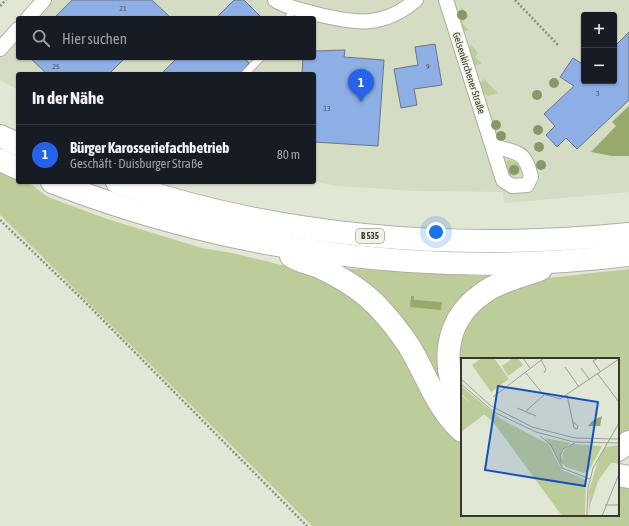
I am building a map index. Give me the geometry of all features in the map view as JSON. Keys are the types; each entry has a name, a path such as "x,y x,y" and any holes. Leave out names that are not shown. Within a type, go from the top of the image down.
{"highway":[{"path":"0,136 16,143"},
{"path":"0,160 16,167"},
{"name":"B 535","path":"58,184 172,222 275,245 339,254 426,262 477,264 562,261 629,255"},
{"name":"B 535","path":"124,184 176,200 248,218 361,235 427,241 504,242 573,239 629,234"},
{"path":"275,245 296,260 313,265 349,282 381,310 409,346 443,407 461,430"},
{"path":"461,406 450,380 448,366 448,349 459,319 482,294 510,280 562,261"},
{"path":"619,449 629,442"},
{"path":"619,456 629,457"},
{"path":"619,475 629,477"}],"street":[{"path":"30,16 44,0"},
{"path":"275,0 290,13 311,16"},
{"path":"316,17 368,23 390,17 416,0"},
{"name":"Gelsenkirchener Straße","path":"446,0 494,146"},
{"path":"0,49 16,31"}],"lane":[{"path":"247,72 258,60"}],"path":[{"path":"0,6 6,0"},
{"path":"515,0 558,45"},
{"path":"0,220 82,299 307,526"}],"shaded area":[{"path":"49,0 629,0 629,192 504,203 503,192 415,191 339,186 316,182 316,72 16,72 16,89 0,80 0,50 16,34 16,60 316,60 316,16 34,16"},
{"path":"462,8 469,16 462,23 469,30 463,31 458,12"},
{"path":"471,45 478,53 475,57 482,63 474,66 469,52"},
{"path":"484,79 498,93 488,96 482,92 479,85"},
{"path":"629,106 629,156 612,156 591,152 616,126 612,122"},
{"path":"509,160 519,163 521,169 519,174 513,176 508,173 506,161"},
{"path":"0,168 16,176 16,184 31,184 48,197 107,219 202,248 232,253 298,269 321,277 363,303 403,347 461,439 461,516 619,516 619,484 629,489 629,526 312,526 0,215"},
{"path":"337,268 499,277 465,302 452,401"},
{"path":"629,269 629,436 619,443 619,358 461,358 461,393 453,358 474,309 530,280"},
{"path":"411,296 414,296 414,300 442,302 441,310 410,307"}],"building":[{"path":"72,0 152,0 169,16 56,16"},
{"path":"234,0 244,0 260,16 218,16"},
{"path":"629,32 629,100 577,149 566,138 557,147 546,135 555,126 544,114 574,86 560,77 573,58 581,63 581,84 617,84 617,44"},
{"path":"435,44 442,85 414,89 417,105 401,108 394,69 418,65 415,47"},
{"path":"345,50 344,57 384,60 378,146 316,142 316,72 302,72 303,60 316,60 316,51"},
{"path":"32,60 123,60 111,72 45,72"},
{"path":"175,60 246,60 249,63 242,72 163,72"}],"place":[{"name":"Bürger Karosseriefachbetrieb","path":"361,102"}]}
